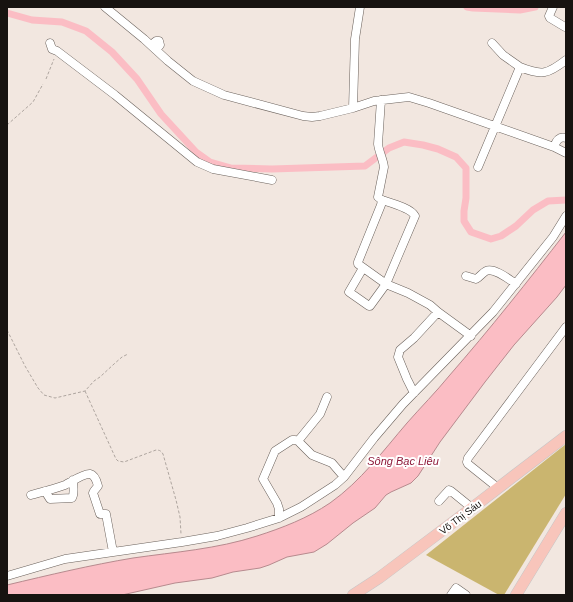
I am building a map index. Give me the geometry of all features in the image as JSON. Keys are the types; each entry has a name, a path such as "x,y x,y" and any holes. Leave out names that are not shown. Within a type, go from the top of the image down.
{"main road":[{"name":"Võ Thị Sáu","path":"353,595 379,578 566,436"},
{"path":"516,595 566,513"}],"street":[{"path":"105,7 189,78 224,95 303,116 312,117 353,108 374,101 409,97 496,126 554,147 566,153"},
{"path":"353,108 355,38 360,7"},
{"path":"553,7 549,16 550,18 565,27"},
{"path":"50,43 52,49 57,51 115,96 197,162 213,169 272,180"},
{"path":"492,43 503,55 520,67 531,71 550,71 566,60"},
{"path":"478,168 520,67"},
{"path":"363,268 349,292 370,306 386,284 415,216 410,210 382,200 378,196 384,167 378,144 381,100"},
{"path":"554,147 559,138 566,138"},
{"path":"382,200 358,264 386,284 408,293 430,305 471,336"},
{"path":"7,576 65,559 217,536 278,518 301,507 335,485 344,477 403,404 493,312 553,237 566,216"},
{"path":"466,276 476,279 486,270 490,270 502,274 516,284"},
{"path":"414,393 398,356 400,350 414,338 438,312"},
{"path":"498,488 468,464 468,458 566,327"},
{"path":"298,441 320,414 327,397"},
{"path":"278,518 279,509 263,479 275,451 292,440 298,441 312,455 332,463 344,477"},
{"path":"32,495 65,484 87,474 94,475 98,486 94,493 100,514 106,514 113,552"},
{"path":"45,491 50,499 72,498 74,493 73,480"},
{"path":"439,501 449,490 472,508"},
{"path":"451,595 456,588 466,595"}],"path":[{"path":"46,79 57,51"},
{"path":"7,125 33,102 44,84"},
{"path":"7,330 25,366 41,393 55,398 85,391 94,381 122,357 128,354"},
{"path":"85,391 118,461 124,462 156,450 161,451 163,454 180,517 182,542"}],"shaded area":[{"path":"566,444 566,494 504,595 499,595 426,555"}],"water":[{"name":"Sông Bạc Liêu","path":"566,232 566,285 557,297 514,345 485,382 440,442 418,476 411,483 386,495 375,508 327,544 314,552 287,557 260,568 233,572 212,578 175,583 122,595 7,595 7,585 117,561 196,550 242,540 295,522 330,503 362,475 439,388 494,323"}],"waterway":[{"path":"467,7 520,10 535,7"},
{"path":"7,13 32,20 62,22 86,31 112,52 137,79 161,114 196,152 210,162 231,168 272,169 365,166 389,148 404,142 438,149 456,157 466,168 464,221 471,232 491,239 501,236 516,226 533,210 548,201 566,200"}]}
